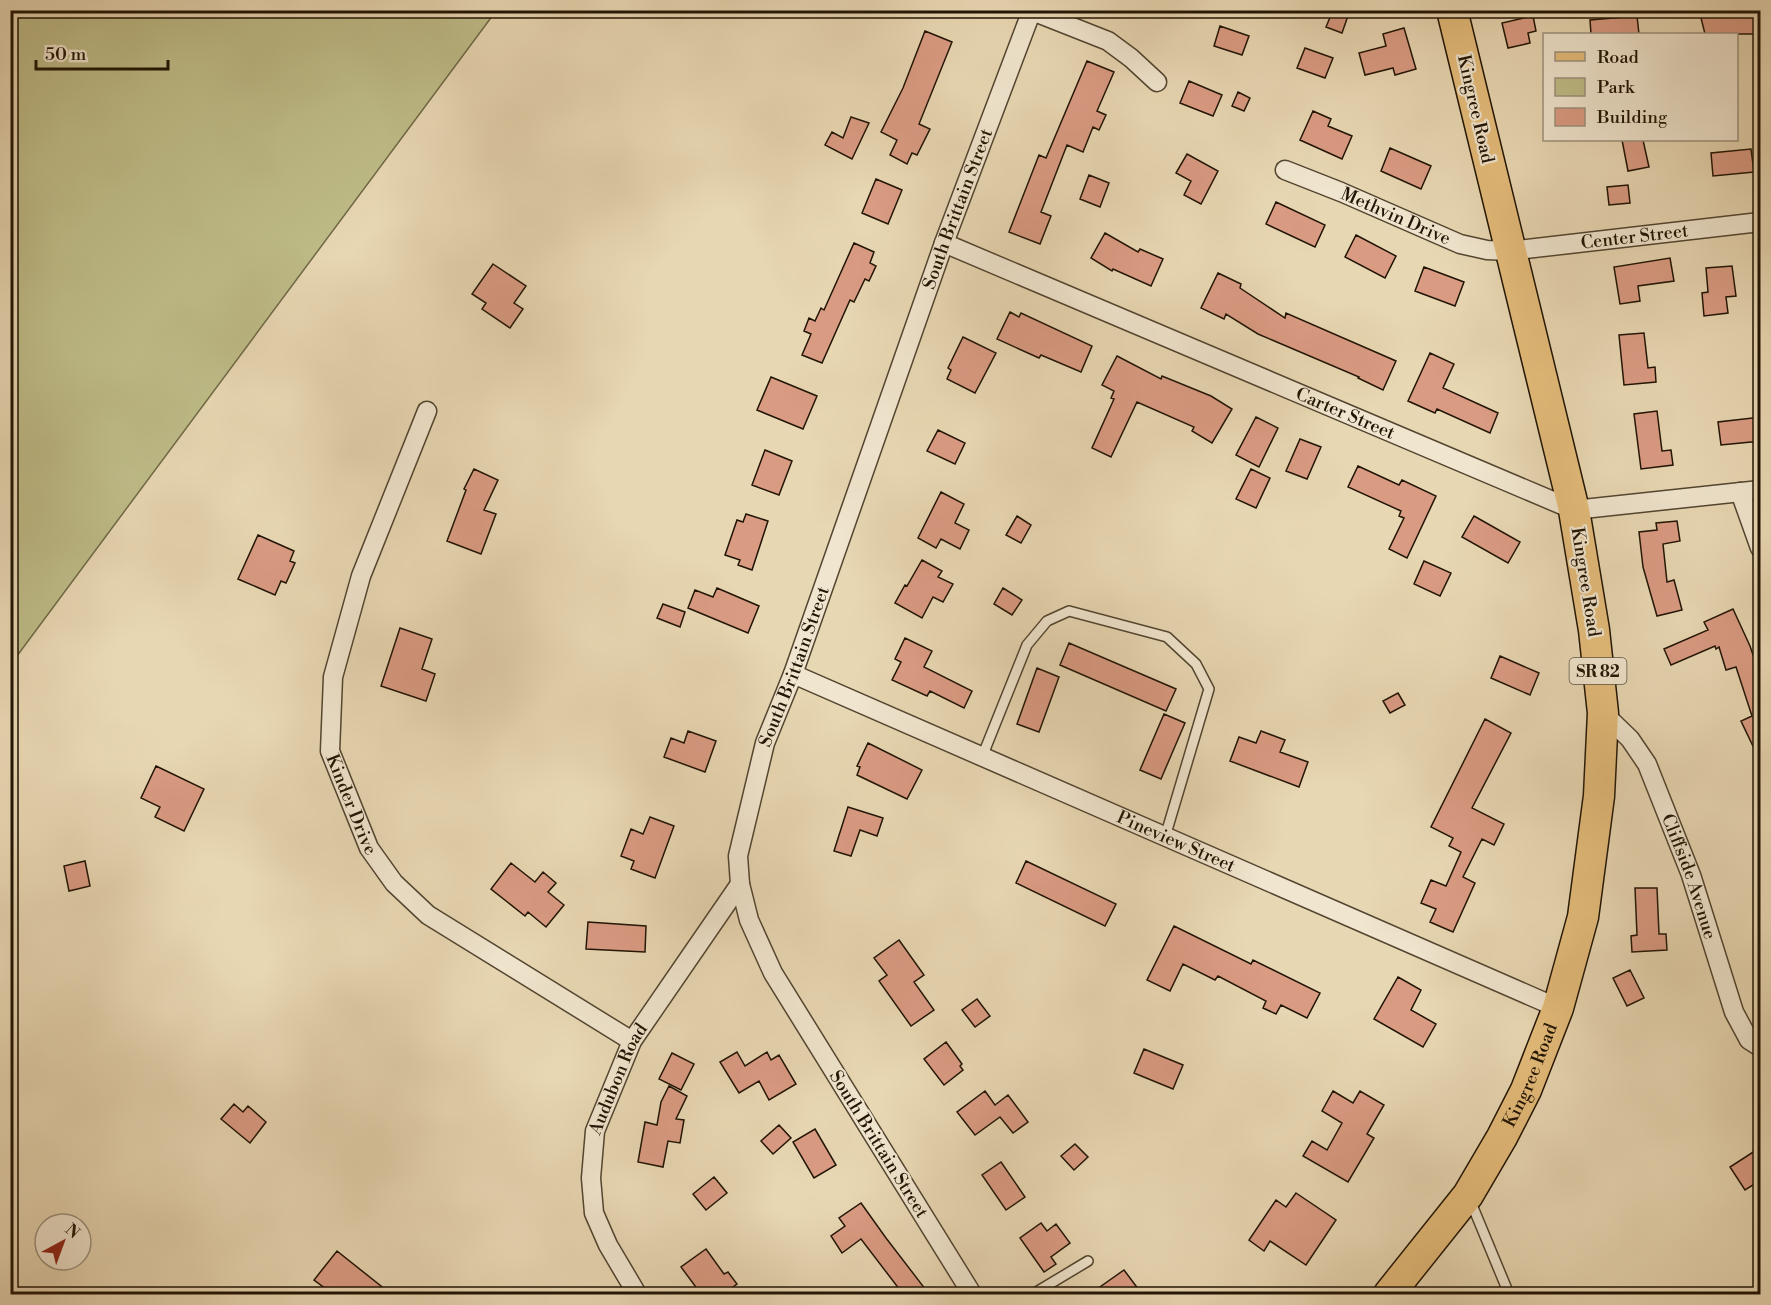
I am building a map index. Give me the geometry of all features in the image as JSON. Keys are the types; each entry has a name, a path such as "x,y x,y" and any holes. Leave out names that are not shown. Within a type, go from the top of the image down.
{"main road":[{"name":"Kingree Road","path":"1389,1294 1468,1195 1526,1090 1558,1008 1585,906 1599,796 1602,713 1594,630 1574,510 1452,10"}],"street":[{"path":"1032,11 1108,41 1157,82"},
{"name":"South Brittain Street","path":"972,1294 773,973 749,920 740,884 738,856 765,743 793,674 944,243 1032,11"},
{"name":"Methvin Drive","path":"1285,170 1460,244 1487,250 1509,251"},
{"name":"Center Street","path":"1509,251 1761,222"},
{"name":"Carter Street","path":"944,243 1574,510 1761,490"},
{"name":"Kinder Drive","path":"427,411 358,587 333,677 330,751 369,848 393,882 419,907 428,915 632,1041"},
{"path":"1740,492 1761,548"},
{"name":"Pineview Street","path":"793,674 1558,1008"},
{"name":"Cliffside Avenue","path":"1602,713 1630,739 1647,764 1691,874 1734,1012 1749,1040 1761,1047"},
{"name":"Audubon Road","path":"637,1294 608,1245 594,1213 591,1178 595,1131 632,1041 740,884"}],"lane":[{"path":"982,757 1028,645 1047,621 1069,611 1167,637 1196,664 1209,689 1165,837"},
{"path":"1468,1195 1509,1294"},
{"path":"1033,1294 1088,1261"}],"green space":[{"path":"10,11 496,11 11,664"}],"building":[{"path":"1333,10 1350,10 1342,33 1326,27"},
{"path":"1699,10 1761,10 1761,34 1705,33"},
{"path":"1533,16 1536,31 1528,33 1530,43 1508,48 1502,23"},
{"path":"1637,16 1639,33 1591,33 1590,20"},
{"path":"1220,26 1249,36 1242,55 1214,46"},
{"path":"1404,28 1416,69 1395,75 1393,68 1365,75 1359,53 1386,46 1383,34"},
{"path":"925,31 952,42 919,124 930,129 917,155 912,153 907,164 890,155 897,140 881,132 903,88"},
{"path":"1305,48 1333,58 1325,78 1297,68"},
{"path":"1087,61 1114,72 1097,111 1106,115 1099,130 1093,127 1083,152 1067,145 1041,212 1051,216 1040,244 1009,232 1039,155 1046,158"},
{"path":"1189,81 1222,95 1213,116 1180,103"},
{"path":"1238,92 1250,98 1244,111 1232,106"},
{"path":"1313,111 1331,119 1328,126 1352,136 1342,159 1300,140"},
{"path":"851,117 869,123 852,159 825,145 832,132 843,138"},
{"path":"1622,141 1643,141 1649,167 1628,171"},
{"path":"1390,148 1431,166 1421,189 1381,171"},
{"path":"1751,149 1754,172 1713,176 1711,153"},
{"path":"1187,154 1218,171 1201,204 1184,195 1191,181 1176,173"},
{"path":"1089,175 1109,183 1100,207 1080,199"},
{"path":"876,179 902,190 888,224 862,213"},
{"path":"1628,185 1630,203 1609,205 1607,187"},
{"path":"1276,202 1325,225 1315,247 1266,224"},
{"path":"1105,233 1138,252 1140,249 1163,259 1151,286 1113,269 1112,271 1091,258"},
{"path":"1356,235 1396,256 1385,278 1345,257"},
{"path":"854,243 874,252 870,263 876,266 869,281 865,279 854,302 850,300 822,363 802,355 811,334 804,331 809,318 815,321 821,308 824,310"},
{"path":"1670,258 1674,281 1638,286 1640,301 1620,304 1614,267"},
{"path":"493,264 526,286 514,303 523,309 510,328 482,309 486,303 472,294"},
{"path":"1732,266 1736,296 1726,297 1728,313 1704,316 1702,293 1708,292 1706,268"},
{"path":"1424,267 1464,282 1455,306 1415,291"},
{"path":"1218,273 1241,284 1240,288 1285,318 1286,313 1396,361 1383,390 1359,377 1258,334 1226,314 1224,319 1201,308"},
{"path":"1010,312 1019,317 1021,313 1092,346 1081,372 1041,355 1039,358 997,339"},
{"path":"1644,333 1648,368 1655,367 1656,382 1624,385 1619,335"},
{"path":"963,337 996,353 975,393 947,379 951,370 948,368"},
{"path":"1430,353 1454,364 1443,388 1498,413 1490,433 1437,409 1435,413 1408,401"},
{"path":"1117,356 1161,379 1162,376 1211,396 1232,409 1212,443 1192,431 1194,427 1137,402 1111,457 1092,448 1114,399 1111,398 1114,391 1102,385"},
{"path":"771,377 817,396 803,429 757,410"},
{"path":"1657,411 1662,451 1671,450 1673,465 1641,469 1634,414"},
{"path":"1256,417 1278,428 1259,467 1236,455"},
{"path":"1761,417 1761,441 1721,445 1718,422"},
{"path":"938,430 965,443 955,464 927,451"},
{"path":"1300,439 1321,447 1307,479 1286,471"},
{"path":"765,450 792,461 779,495 752,485"},
{"path":"1358,466 1399,485 1402,480 1436,496 1407,558 1389,549 1404,518 1399,516 1401,511 1348,487"},
{"path":"474,469 498,480 484,510 496,514 481,554 447,541 466,490 464,489"},
{"path":"1251,469 1270,478 1256,508 1236,499"},
{"path":"941,492 964,504 955,523 969,530 960,549 941,539 936,548 918,538"},
{"path":"746,514 768,521 752,570 738,565 740,560 725,555 737,520 743,522"},
{"path":"1017,516 1031,525 1021,543 1006,535"},
{"path":"1474,516 1520,542 1508,563 1462,537"},
{"path":"1677,521 1680,541 1663,544 1667,582 1674,580 1682,610 1657,616 1643,567 1639,532 1657,530 1656,523"},
{"path":"258,535 294,551 290,561 295,563 286,583 281,581 275,595 238,579"},
{"path":"922,560 942,571 938,577 953,584 943,602 933,597 922,618 895,603"},
{"path":"1424,561 1451,573 1440,596 1414,584"},
{"path":"717,588 759,606 748,633 688,608 695,590 713,597"},
{"path":"1003,588 1022,600 1012,615 994,604"},
{"path":"663,604 685,612 680,627 657,618"},
{"path":"1733,609 1750,646 1761,678 1761,763 1741,721 1752,716 1736,667 1726,670 1719,647 1716,649 1715,646 1671,665 1664,649 1708,630 1704,622"},
{"path":"400,628 432,639 422,669 435,674 426,701 381,686"},
{"path":"905,638 932,651 924,667 972,691 964,708 930,691 927,696 892,680 901,662 895,659"},
{"path":"1069,643 1176,689 1166,711 1060,665"},
{"path":"1500,656 1539,673 1530,695 1491,678"},
{"path":"1037,668 1059,677 1039,732 1017,724"},
{"path":"1398,693 1405,705 1390,713 1383,701"},
{"path":"1164,714 1185,723 1161,779 1140,770"},
{"path":"1485,719 1511,733 1472,808 1504,824 1494,845 1482,839 1463,877 1475,883 1453,932 1430,922 1436,909 1421,903 1431,880 1446,886 1461,852 1449,846 1453,838 1431,827"},
{"path":"688,731 716,741 705,772 664,757 671,738 684,743"},
{"path":"1261,731 1285,740 1280,752 1308,762 1299,787 1230,761 1239,737 1256,743"},
{"path":"868,743 922,770 907,799 857,775 860,767 857,766"},
{"path":"156,766 204,789 184,831 155,817 160,807 141,798"},
{"path":"848,807 883,818 877,836 860,830 851,856 834,851"},
{"path":"650,817 674,826 655,878 631,869 634,861 621,856 631,829 643,834"},
{"path":"85,861 90,886 69,891 64,866"},
{"path":"1026,861 1116,904 1105,926 1016,883"},
{"path":"511,863 535,882 543,872 556,883 548,892 564,905 546,927 528,912 525,916 491,889"},
{"path":"1635,888 1657,888 1659,934 1666,934 1667,950 1632,952 1631,936 1637,935"},
{"path":"588,922 646,926 645,952 586,949"},
{"path":"1174,926 1251,964 1253,960 1320,993 1307,1018 1281,1005 1276,1014 1263,1008 1266,1001 1218,976 1215,980 1183,964 1170,991 1147,980"},
{"path":"899,940 924,975 914,982 934,1010 911,1026 879,981 887,975 874,958"},
{"path":"1630,970 1644,998 1627,1006 1613,978"},
{"path":"1398,977 1421,990 1411,1010 1436,1024 1423,1047 1374,1019"},
{"path":"977,999 990,1016 975,1027 962,1010"},
{"path":"946,1042 962,1064 960,1066 963,1070 944,1085 924,1059"},
{"path":"1144,1049 1183,1065 1173,1089 1134,1073"},
{"path":"737,1052 745,1066 767,1052 771,1060 779,1055 796,1084 769,1100 759,1081 739,1093 720,1062"},
{"path":"672,1053 694,1064 681,1090 659,1079"},
{"path":"669,1086 687,1096 676,1119 684,1120 680,1143 668,1141 663,1167 638,1162 645,1122 657,1125 661,1102"},
{"path":"985,1091 995,1105 1008,1095 1028,1122 1013,1133 1000,1117 975,1135 957,1112"},
{"path":"1333,1091 1353,1103 1360,1091 1384,1105 1367,1134 1374,1138 1348,1182 1303,1156 1312,1141 1327,1150 1342,1123 1322,1111"},
{"path":"234,1104 243,1112 248,1106 266,1122 250,1143 221,1119"},
{"path":"779,1125 791,1138 773,1154 761,1141"},
{"path":"815,1129 836,1165 814,1178 793,1142"},
{"path":"1075,1144 1088,1157 1074,1170 1061,1156"},
{"path":"1761,1147 1761,1180 1745,1190 1730,1167"},
{"path":"1001,1162 1025,1197 1006,1210 982,1175"},
{"path":"714,1177 727,1193 706,1210 693,1194"},
{"path":"1296,1193 1336,1220 1306,1265 1270,1241 1264,1251 1249,1240 1276,1200 1286,1207"},
{"path":"861,1203 929,1294 903,1294 861,1239 842,1253 831,1236 845,1226 839,1218"},
{"path":"1041,1223 1047,1231 1056,1224 1070,1243 1051,1257 1056,1264 1044,1272 1020,1238"},
{"path":"706,1249 724,1274 728,1272 737,1284 723,1294 701,1294 681,1267"},
{"path":"337,1251 391,1294 333,1294 314,1280"},
{"path":"1124,1270 1142,1294 1090,1294"}]}
